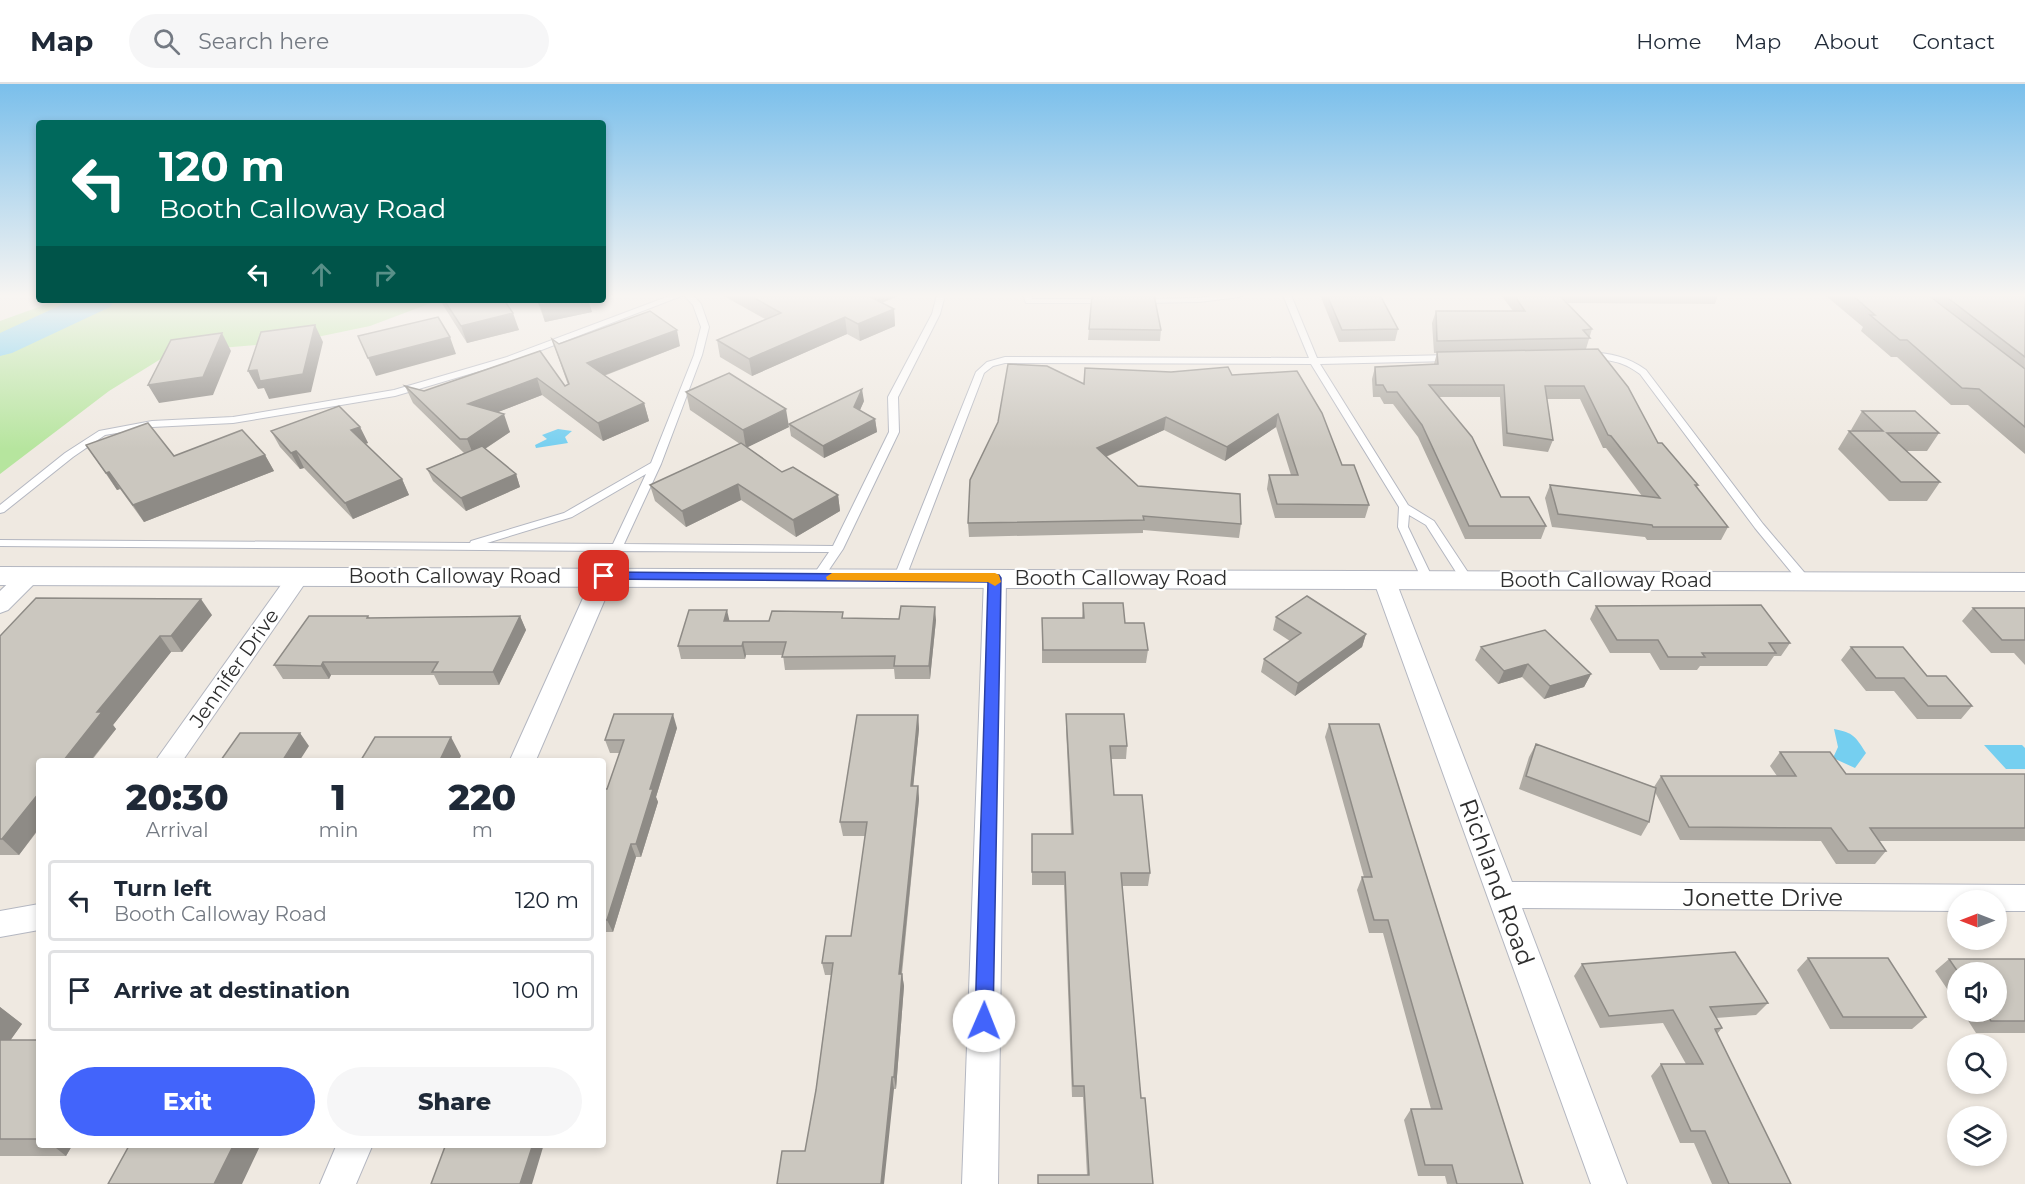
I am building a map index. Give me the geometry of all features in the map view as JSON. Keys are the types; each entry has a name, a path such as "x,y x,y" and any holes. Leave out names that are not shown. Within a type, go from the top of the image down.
{"street":[{"path":"0,605 30,575"},
{"name":"Booth Calloway Road","path":"0,576 2025,582"},
{"name":"Jennifer Drive","path":"170,758 299,576"},
{"path":"524,758 604,576"},
{"path":"980,1184 995,578"},
{"name":"Richland Road","path":"1384,579 1609,1184"},
{"name":"Jonette Drive","path":"1502,895 2025,898"},
{"path":"0,924 36,918"},
{"path":"338,1184 353,1148"}],"lane":[{"path":"0,510 69,455 102,433 152,424 233,420 395,393 510,359 544,346"},
{"path":"604,576 656,463 700,346"},
{"path":"818,577 837,549 894,432 893,397 919,346"},
{"path":"1308,346 1314,361 1404,507 1430,524 1467,580"},
{"path":"1574,355 1617,356 1632,363 1643,372 1759,526 1805,581"},
{"path":"900,577 980,372 990,364 1005,360 1314,361 1467,357"},
{"path":"462,546 568,515 656,463"},
{"path":"1404,507 1403,527 1427,579"},
{"path":"0,543 837,549"}],"green space":[{"path":"0,346 241,346 172,352 109,391 0,474"}],"water":[{"path":"558,429 572,431 565,437 568,443 536,448 535,445 547,439 542,435"},
{"path":"1834,729 1853,736 1866,753 1855,768 1833,758 1838,747"},
{"path":"1984,745 2022,745 2025,748 2025,769 2006,769"}],"building":[{"path":"168,346 216,346 203,377 148,385"},
{"path":"256,346 310,346 303,374 260,381 257,370 248,371"},
{"path":"363,346 414,346 368,358"},
{"path":"555,346 632,346 587,363 644,403 598,423 537,378 468,404 504,414 467,439 460,439 405,386 424,391 540,351 565,386 569,384"},
{"path":"728,346 778,346 749,359"},
{"path":"1914,346 1995,346 2025,369 2025,427 1979,389 1962,388"},
{"path":"2011,346 2025,346 2025,357"},
{"path":"1598,349 1628,387 1658,443 1662,443 1698,485 1695,485 1728,527 1653,527 1652,525 1558,514 1550,485 1660,498 1608,435 1584,386 1545,386 1553,440 1507,433 1504,385 1429,385 1472,437 1501,497 1529,497 1546,526 1469,526 1422,425 1397,392 1387,392 1383,385 1376,385 1375,367 1438,364 1437,352"},
{"path":"1008,364 1047,366 1084,384 1085,368 1171,372 1228,367 1232,375 1297,371 1322,413 1342,465 1354,465 1369,505 1277,504 1269,475 1298,475 1278,414 1227,447 1166,417 1097,448 1138,486 1240,494 1241,524 1143,516 1144,520 968,523 970,480 998,422"},
{"path":"729,373 786,409 743,430 686,392"},
{"path":"862,389 854,407 875,419 823,446 789,424"},
{"path":"339,406 360,427 351,430 402,479 345,503 296,451 291,453 271,431"},
{"path":"1862,411 1915,411 1939,433 1887,433 1940,482 1901,482 1849,431 1883,431"},
{"path":"148,423 174,456 242,430 265,455 133,505 86,445"},
{"path":"741,443 782,472 793,467 838,495 793,520 738,484 682,511 650,485"},
{"path":"482,446 516,474 461,498 427,469"},
{"path":"1307,596 1366,634 1298,683 1264,659 1301,633 1276,617"},
{"path":"36,598 201,599 171,636 160,636 97,712 102,712 66,758 36,758 36,797 2,839 0,839 0,636"},
{"path":"1083,603 1123,603 1125,623 1144,623 1148,650 1043,650 1042,618 1084,618"},
{"path":"1761,605 1790,643 1769,643 1776,653 1702,653 1705,657 1668,657 1658,640 1617,640 1596,606"},
{"path":"901,606 935,607 929,666 894,666 895,656 782,657 786,642 743,642 742,646 678,646 689,610 727,610 724,621 769,621 772,611 843,612 842,618 899,619"},
{"path":"1973,608 2025,608 2025,640 2002,640"},
{"path":"309,616 368,616 367,618 520,616 493,672 432,672 438,662 323,662 321,666 274,665"},
{"path":"1545,630 1591,674 1550,686 1528,664 1504,671 1481,647"},
{"path":"1851,647 1903,647 1927,676 1946,676 1972,706 1928,706 1904,678 1876,678"},
{"path":"614,714 673,714 636,844 631,844 607,920 606,789 624,740 605,740"},
{"path":"1066,714 1124,714 1127,746 1110,746 1114,795 1142,795 1150,873 1121,873 1141,1098 1145,1098 1153,1184 1038,1184 1038,1175 1089,1175 1084,1086 1073,1086 1065,872 1032,872 1032,834 1073,834"},
{"path":"857,715 918,715 911,786 918,786 899,974 902,974 894,1077 892,1077 881,1184 777,1184 782,1151 805,1151 816,1090 833,963 822,963 826,936 851,936 867,822 840,822"},
{"path":"1329,724 1379,724 1523,1184 1457,1184 1452,1165 1425,1165 1411,1109 1442,1109 1388,920 1374,920 1362,877 1372,877"},
{"path":"240,733 300,733 284,758 222,758"},
{"path":"375,737 451,737 441,758 362,758"},
{"path":"1536,744 1656,788 1649,822 1526,776"},
{"path":"1780,752 1830,752 1846,774 2025,774 2025,828 1870,828 1886,851 1848,851 1831,828 1689,827 1661,776 1796,776"},
{"path":"1735,952 1768,1003 1710,1007 1722,1028 1715,1029 1791,1184 1729,1184 1705,1131 1691,1131 1661,1064 1703,1064 1673,1010 1609,1016 1582,964"},
{"path":"1808,958 1888,958 1926,1017 1843,1017"},
{"path":"1949,959 2025,959 2025,1021 2007,1021 2007,962 1951,962"},
{"path":"0,1040 36,1040 36,1139 0,1139"},
{"path":"128,1148 232,1148 214,1184 108,1184"},
{"path":"444,1148 532,1148 520,1184 431,1184"}],"slow traffic":[{"path":"832,577 995,578 995,582"}],"route":[{"path":"604,576 995,578 984,1021"}]}
